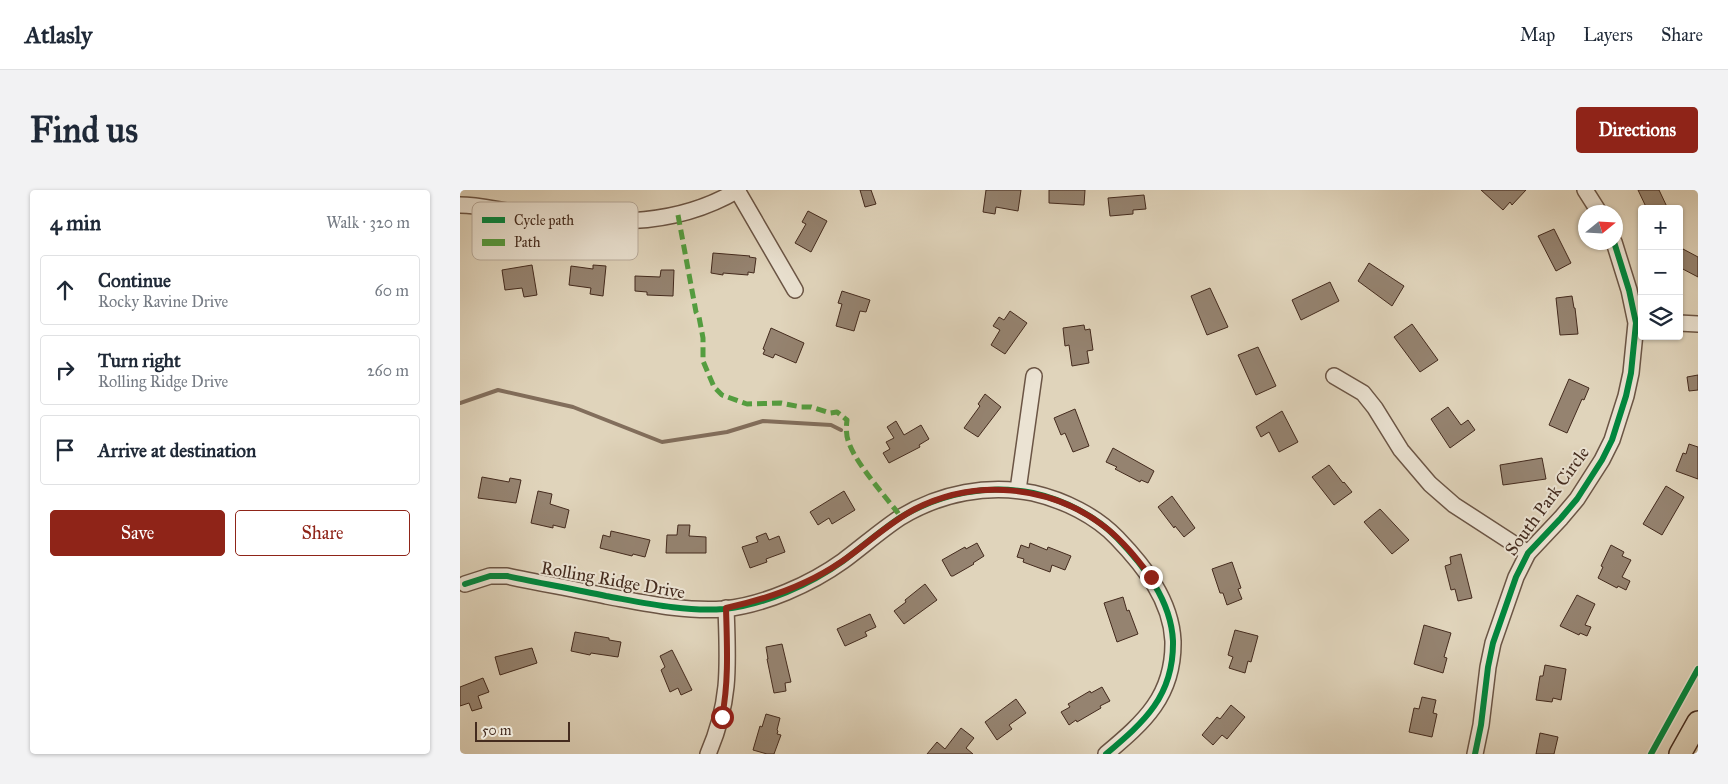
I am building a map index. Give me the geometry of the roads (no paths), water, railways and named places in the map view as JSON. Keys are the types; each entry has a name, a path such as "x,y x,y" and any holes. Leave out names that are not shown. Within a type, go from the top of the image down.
{"highway":[{"path":"1680,754 1698,722"}],"street":[{"path":"638,221 687,213 738,190 795,290"},
{"path":"1585,190 1595,205"},
{"name":"South Park Circle","path":"1616,250 1638,320"},
{"path":"1683,323 1698,324"},
{"name":"South Park Circle","path":"1475,754 1482,725 1488,667 1493,643 1516,577 1528,553 1577,499 1602,460 1612,440 1626,396 1638,329"},
{"path":"1018,490 1034,376"},
{"path":"1334,376 1363,393 1375,408 1401,450 1430,484 1454,505 1528,553"},
{"name":"Rolling Ridge Drive","path":"465,584 490,576 507,576 649,604 685,608 726,608 782,593 815,579 899,519 928,503 972,491 996,489 1018,490 1041,495 1069,505 1104,526 1137,558 1151,577 1163,601 1171,624 1171,663 1160,697 1136,729 1106,754"},
{"path":"708,754 716,736 725,699 728,665 726,608"}],"waterway":[{"path":"460,403 498,390 573,407 662,442 727,432 763,421 831,425 841,430"}]}
